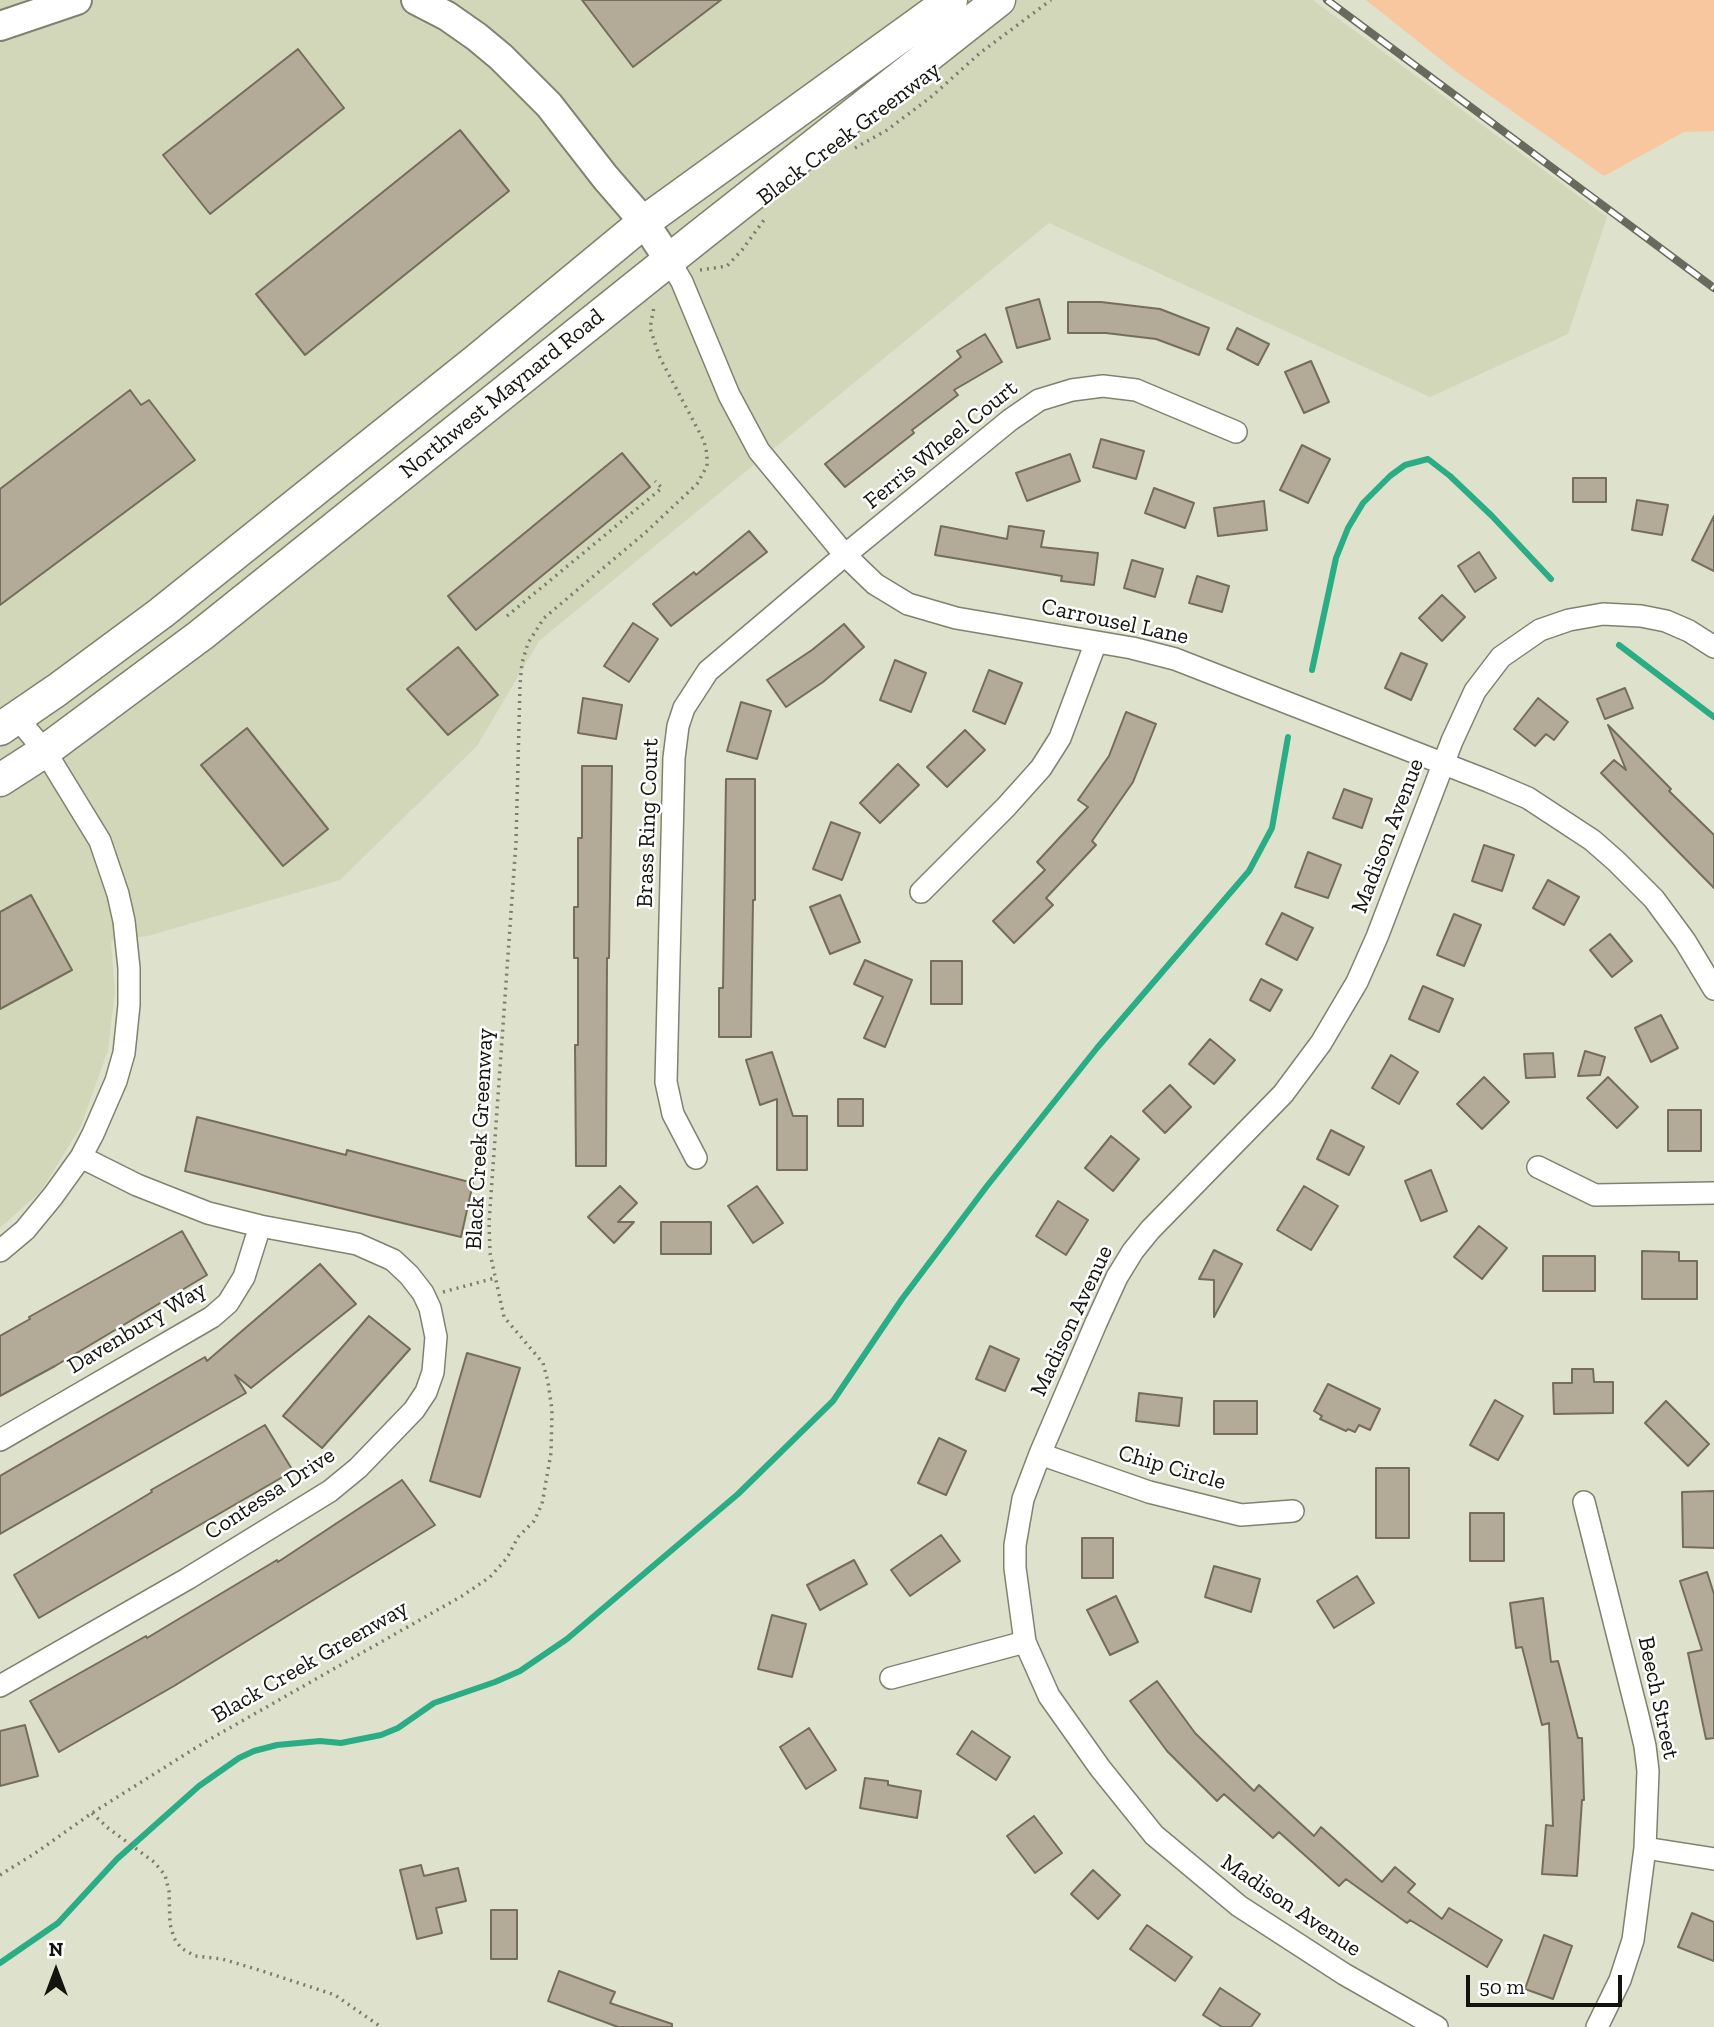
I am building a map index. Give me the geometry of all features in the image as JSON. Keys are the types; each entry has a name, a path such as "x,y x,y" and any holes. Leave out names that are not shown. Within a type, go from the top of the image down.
{"main road":[{"name":"Northwest Maynard Road","path":"8,723 161,612 467,368 644,222 951,0"},
{"name":"Northwest Maynard Road","path":"0,780 45,751 201,635 999,0"}],"street":[{"path":"0,26 77,0"},
{"path":"416,0 447,16 501,57 549,105 644,222 670,260"},
{"name":"Carrousel Lane","path":"670,260 682,282 729,396 759,452 845,555 875,583 908,604 956,618 1096,642 1175,659 1528,798 1562,819 1608,854 1654,900 1671,921 1714,989"},
{"name":"Ferris Wheel Court","path":"845,555 1010,420 1039,400 1072,390 1103,386 1136,390 1236,432"},
{"name":"Brass Ring Court","path":"696,1158 673,1114 666,1082 674,758 678,726 684,708 708,671 845,555"},
{"name":"Madison Avenue","path":"1437,2027 1344,1974 1239,1906 1154,1835 1073,1732 1049,1696 1025,1642 1017,1594 1015,1545 1023,1499 1096,1323 1117,1277 1133,1251 1150,1230 1283,1094 1340,1013 1377,937 1443,764 1475,691 1501,657 1540,629 1603,614 1640,616 1678,626 1714,647"},
{"path":"921,891 1006,807 1041,768 1060,738 1096,642"},
{"path":"0,1251 25,1230 81,1157 105,1109 124,1053 129,968 118,894 100,841 45,751 8,723"},
{"name":"Contessa Drive","path":"0,1686 187,1579 330,1491 397,1430 426,1392 433,1372 436,1337 429,1306 409,1275 393,1260 357,1244 260,1226 208,1213 171,1199 81,1157"},
{"path":"1538,1167 1595,1195 1714,1193"},
{"name":"Davenbury Way","path":"0,1440 212,1317 228,1303 240,1284 260,1226"},
{"name":"Chip Circle","path":"1040,1454 1149,1492 1241,1515 1293,1511"},
{"name":"Beech Street","path":"1584,1502 1645,1746 1648,1794 1645,1848 1633,1940 1620,1980 1597,2027"},
{"path":"891,1678 1025,1642"},
{"path":"1645,1848 1714,1859"}],"path":[{"name":"Black Creek Greenway","path":"848,152 887,130 931,97 980,53 1051,0"},
{"name":"Black Creek Greenway","path":"707,270 727,266 769,212"},
{"name":"Black Creek Greenway","path":"0,1875 92,1813 293,1690 462,1596 489,1577 507,1558 518,1537 534,1521 542,1504 551,1452 552,1410 543,1363 504,1317 490,1253 490,1204 516,842 522,663 528,643 544,618 646,532 697,484 707,466 704,441 660,358 650,328 653,311"},
{"path":"507,616 662,488 655,481"},
{"path":"438,1294 495,1278"},
{"path":"92,1813 153,1862 165,1875 169,1891 170,1924 181,1948 195,1956 222,1959 335,1995 381,2027"}],"shaded area":[{"path":"0,0 1313,0 1607,217 1568,334 1430,397 1049,223 539,641 477,746 340,880 148,936 111,941 115,991 108,1050 81,1126 41,1191 0,1228"},
{"path":"1366,0 1714,0 1714,131 1684,132 1604,176 1454,70"}],"building":[{"path":"582,0 721,0 633,67"},
{"path":"298,49 344,108 210,214 163,155"},
{"path":"460,130 509,191 305,355 256,294"},
{"path":"1039,299 1050,339 1017,348 1006,308"},
{"path":"1068,302 1101,302 1160,309 1209,328 1199,355 1156,339 1106,333 1068,333"},
{"path":"1237,328 1269,344 1258,365 1227,349"},
{"path":"985,334 1002,362 954,390 958,395 845,487 825,464 961,357 957,351"},
{"path":"1311,361 1329,402 1304,413 1285,372"},
{"path":"130,390 141,405 149,400 195,460 0,605 0,489"},
{"path":"1101,439 1144,451 1136,479 1093,467"},
{"path":"1302,445 1330,459 1308,503 1280,490"},
{"path":"622,453 650,487 476,630 448,596"},
{"path":"1070,454 1080,481 1027,501 1016,473"},
{"path":"1573,478 1606,478 1606,502 1573,502"},
{"path":"1154,488 1194,503 1185,528 1145,513"},
{"path":"1637,500 1668,505 1662,535 1632,530"},
{"path":"1264,501 1267,530 1218,536 1214,508"},
{"path":"1714,516 1714,571 1692,560"},
{"path":"941,526 1007,539 1009,526 1044,531 1041,547 1098,553 1094,585 1061,581 1062,576 935,555"},
{"path":"749,531 767,552 671,626 653,604 694,572 696,575"},
{"path":"1479,552 1496,578 1475,592 1458,566"},
{"path":"1132,560 1163,569 1155,597 1124,588"},
{"path":"1197,576 1229,586 1222,612 1189,603"},
{"path":"1442,595 1465,617 1442,641 1419,618"},
{"path":"633,623 658,639 629,682 604,666"},
{"path":"844,624 864,647 823,682 786,707 767,680 812,650"},
{"path":"458,647 498,695 448,735 407,689"},
{"path":"1401,653 1427,664 1411,700 1385,688"},
{"path":"895,660 926,673 911,712 880,700"},
{"path":"989,670 1022,683 1005,724 973,711"},
{"path":"1625,688 1633,708 1605,719 1597,699"},
{"path":"583,698 622,705 616,739 578,733"},
{"path":"1538,698 1568,722 1554,740 1546,734 1535,746 1514,729"},
{"path":"741,702 771,711 757,759 727,751"},
{"path":"1126,712 1156,724 1133,782 1092,841 1096,845 1046,898 1053,905 1014,943 993,921 1045,870 1037,862 1088,807 1078,800 1109,756"},
{"path":"1608,725 1714,835 1714,888 1601,773 1614,760 1626,770"},
{"path":"247,728 328,829 283,866 201,765"},
{"path":"965,730 985,750 947,787 927,767"},
{"path":"898,764 919,785 880,823 860,803"},
{"path":"582,766 612,766 607,958 606,1166 576,1166 575,1045 578,1045 578,958 574,958 574,907 578,907 578,838 582,838"},
{"path":"726,779 755,779 751,1037 719,1037 719,988 723,988"},
{"path":"1344,789 1372,799 1362,828 1333,818"},
{"path":"831,822 860,833 842,880 813,869"},
{"path":"1484,845 1514,855 1502,891 1472,881"},
{"path":"1308,852 1341,865 1328,898 1295,887"},
{"path":"1548,880 1579,897 1564,925 1533,908"},
{"path":"31,895 72,970 0,1009 0,912"},
{"path":"840,895 860,942 830,954 810,907"},
{"path":"1282,913 1313,928 1297,960 1266,944"},
{"path":"1454,914 1481,925 1464,966 1437,955"},
{"path":"1610,934 1632,961 1612,977 1590,950"},
{"path":"865,960 912,980 885,1047 864,1038 883,997 854,984"},
{"path":"931,961 962,961 962,1004 931,1004"},
{"path":"1261,979 1282,990 1270,1011 1250,1000"},
{"path":"1423,986 1453,999 1439,1032 1409,1019"},
{"path":"1661,1015 1678,1048 1651,1062 1635,1028"},
{"path":"1210,1039 1235,1060 1214,1084 1189,1064"},
{"path":"1585,1051 1605,1057 1600,1075 1578,1076"},
{"path":"772,1052 793,1116 807,1116 807,1170 777,1170 777,1099 760,1105 746,1060"},
{"path":"1553,1053 1555,1077 1526,1078 1524,1054"},
{"path":"1391,1055 1418,1072 1399,1104 1372,1088"},
{"path":"1484,1077 1509,1102 1482,1129 1457,1104"},
{"path":"1608,1077 1638,1107 1617,1128 1587,1098"},
{"path":"1170,1085 1191,1107 1165,1133 1143,1111"},
{"path":"838,1099 863,1099 863,1126 838,1126"},
{"path":"1668,1110 1701,1110 1701,1151 1668,1151"},
{"path":"197,1117 346,1155 347,1150 473,1183 461,1237 185,1171"},
{"path":"1331,1130 1364,1147 1349,1175 1317,1159"},
{"path":"1111,1136 1139,1159 1113,1191 1085,1168"},
{"path":"1431,1170 1447,1211 1421,1221 1405,1181"},
{"path":"620,1186 637,1203 618,1222 634,1222 614,1243 588,1217"},
{"path":"757,1186 783,1223 753,1243 728,1206"},
{"path":"1304,1186 1338,1206 1311,1250 1277,1230"},
{"path":"1058,1201 1088,1220 1066,1255 1036,1236"},
{"path":"661,1222 711,1222 711,1254 661,1254"},
{"path":"1479,1226 1507,1248 1482,1279 1454,1257"},
{"path":"182,1231 207,1275 0,1396 0,1336"},
{"path":"1214,1250 1242,1264 1214,1317 1214,1280 1199,1279"},
{"path":"1642,1251 1679,1252 1679,1261 1697,1261 1697,1299 1642,1299"},
{"path":"1543,1256 1595,1256 1595,1291 1543,1291"},
{"path":"320,1264 356,1304 251,1388 235,1375 246,1393 0,1534 0,1476 205,1357 207,1361"},
{"path":"369,1316 410,1349 322,1448 283,1416"},
{"path":"990,1346 1019,1359 1005,1391 976,1379"},
{"path":"467,1353 520,1368 480,1497 430,1481"},
{"path":"1572,1369 1593,1369 1594,1382 1613,1382 1613,1413 1554,1414 1553,1383 1572,1383"},
{"path":"1328,1384 1380,1409 1370,1430 1359,1425 1355,1432 1348,1429 1346,1431 1320,1419 1322,1416 1314,1411"},
{"path":"1139,1393 1182,1398 1179,1426 1136,1421"},
{"path":"1495,1400 1523,1416 1498,1460 1470,1445"},
{"path":"1214,1401 1257,1401 1257,1434 1214,1434"},
{"path":"1666,1401 1709,1444 1688,1466 1645,1423"},
{"path":"265,1425 293,1471 39,1618 14,1575 152,1492 151,1490"},
{"path":"939,1438 966,1451 946,1495 918,1483"},
{"path":"1376,1468 1409,1468 1409,1538 1376,1538"},
{"path":"402,1480 435,1525 174,1686 59,1752 30,1701 146,1636 147,1638 277,1560 278,1562"},
{"path":"1714,1491 1714,1548 1683,1547 1682,1492"},
{"path":"1470,1513 1504,1513 1504,1561 1470,1561"},
{"path":"941,1535 960,1561 910,1596 891,1570"},
{"path":"1082,1538 1113,1538 1113,1578 1082,1578"},
{"path":"854,1560 867,1584 820,1610 807,1585"},
{"path":"1214,1566 1260,1579 1251,1612 1205,1597"},
{"path":"1707,1572 1714,1594 1714,1738 1706,1739 1688,1653 1702,1650 1680,1581"},
{"path":"1357,1576 1374,1603 1334,1628 1317,1601"},
{"path":"1116,1596 1138,1642 1110,1655 1087,1610"},
{"path":"1543,1598 1551,1662 1558,1661 1578,1738 1582,1738 1584,1800 1577,1876 1542,1874 1546,1825 1553,1826 1549,1723 1542,1725 1522,1647 1516,1648 1510,1603"},
{"path":"772,1615 806,1624 792,1677 758,1669"},
{"path":"1157,1681 1195,1733 1254,1791 1259,1785 1314,1836 1321,1827 1382,1882 1395,1867 1415,1884 1408,1892 1442,1919 1449,1908 1502,1940 1487,1967 1410,1920 1407,1923 1346,1879 1339,1886 1279,1832 1273,1838 1224,1794 1217,1801 1167,1751 1130,1701"},
{"path":"25,1725 38,1776 0,1786 0,1731"},
{"path":"809,1728 836,1770 806,1789 780,1747"},
{"path":"972,1731 1010,1757 996,1780 957,1754"},
{"path":"865,1778 888,1781 888,1785 921,1791 917,1818 860,1808"},
{"path":"1034,1816 1062,1853 1035,1873 1007,1836"},
{"path":"421,1865 424,1876 458,1868 466,1901 436,1908 442,1933 417,1939 400,1870"},
{"path":"1093,1870 1120,1895 1098,1919 1071,1894"},
{"path":"491,1910 517,1910 517,1959 491,1959"},
{"path":"1692,1913 1714,1922 1714,1961 1678,1947"},
{"path":"1147,1925 1192,1957 1175,1981 1130,1949"},
{"path":"1544,1935 1572,1946 1553,1999 1525,1989"},
{"path":"559,1971 615,1992 610,2003 672,2024 672,2027 618,2027 548,2001"},
{"path":"1220,1988 1260,2014 1251,2027 1222,2027 1203,2015"}],"waterway":[{"path":"1312,670 1336,558 1348,528 1363,503 1405,465 1428,459 1450,476 1551,579"},
{"path":"1619,645 1714,717"},
{"path":"0,1963 58,1923 117,1859 199,1786 239,1758 277,1745 320,1741 341,1743 381,1735 398,1728 434,1703 520,1671 567,1639 738,1494 833,1401 902,1299 987,1186 1097,1048 1249,871 1272,828 1288,737"}],"railway":[{"path":"1327,0 1714,288"}]}
